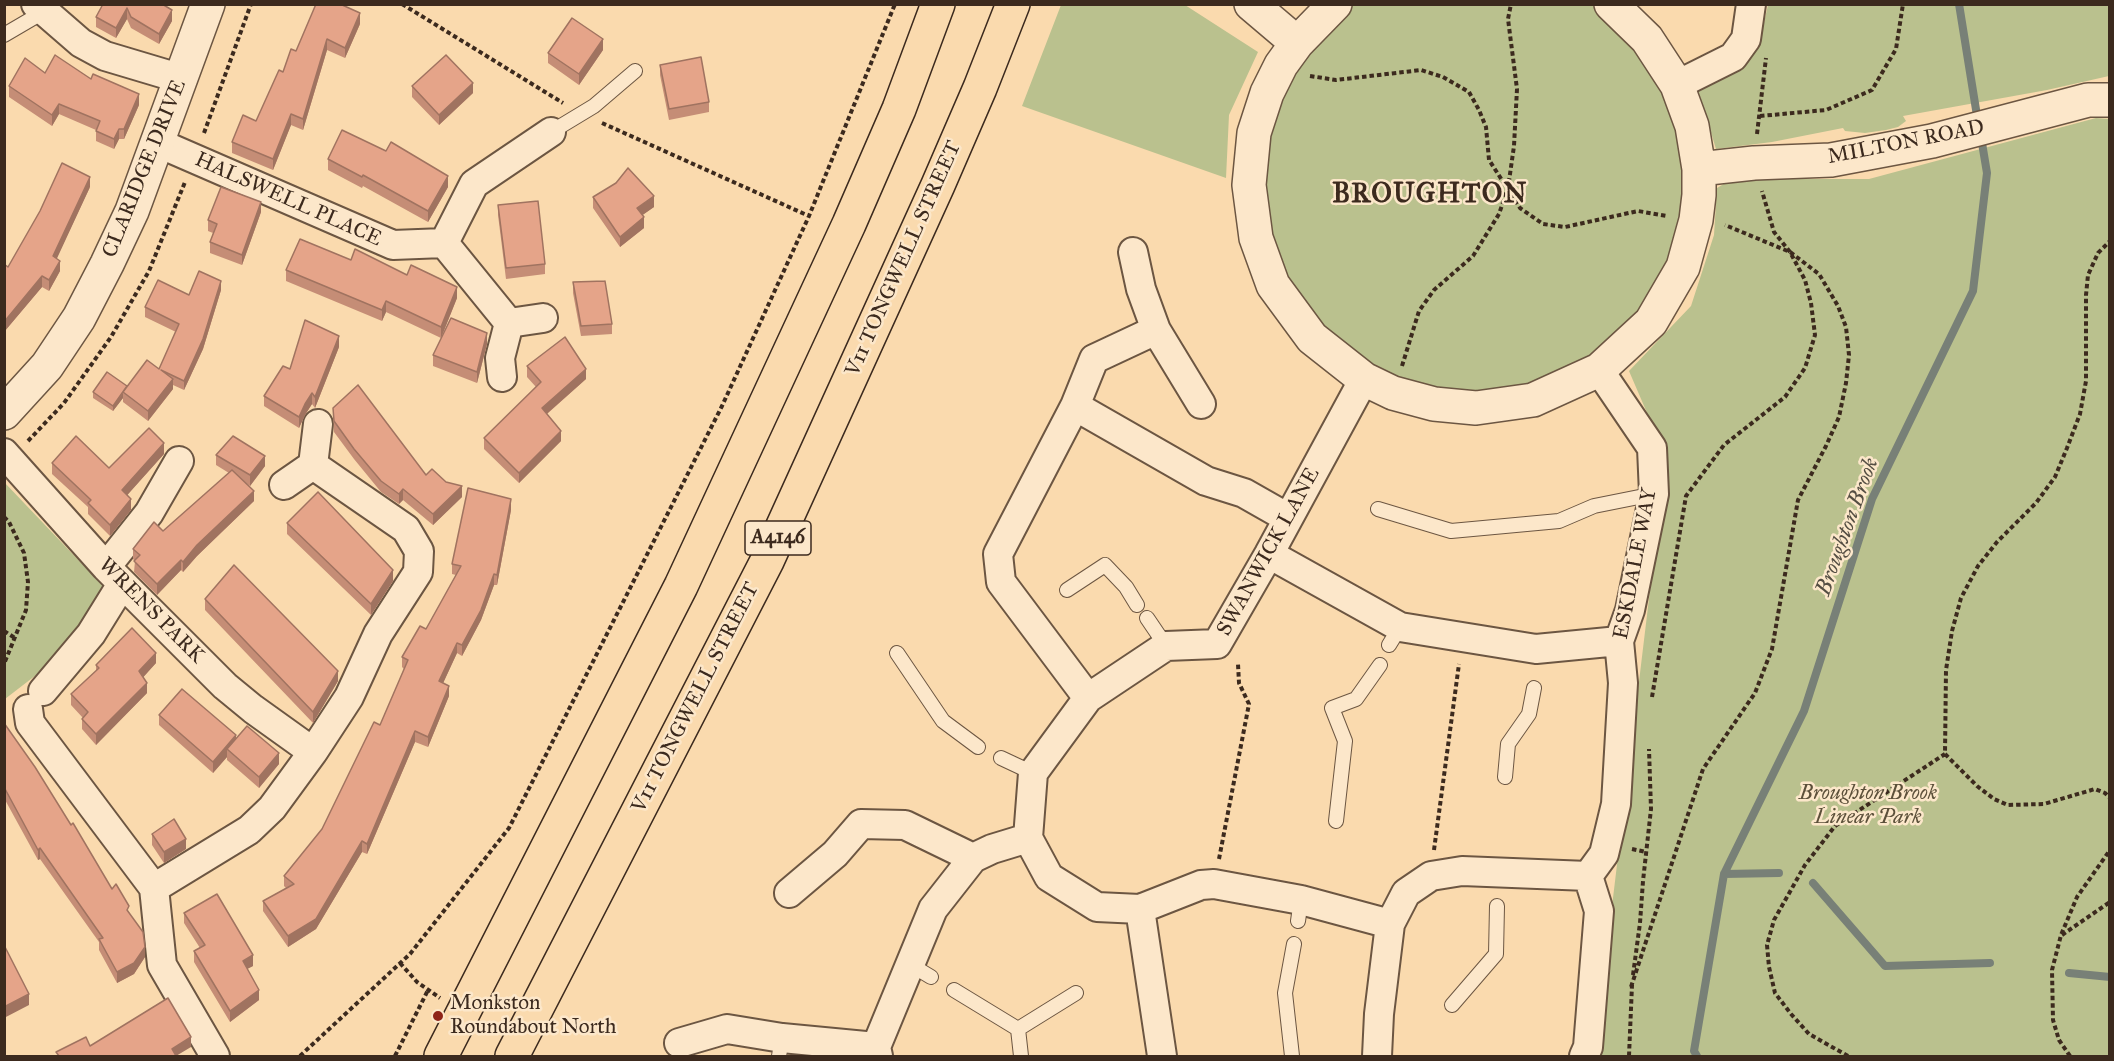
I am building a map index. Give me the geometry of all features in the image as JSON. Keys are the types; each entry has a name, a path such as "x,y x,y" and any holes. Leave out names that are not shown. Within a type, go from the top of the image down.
{"highway":[{"name":"A4146","path":"441,1056 465,1014 681,586 853,214 899,109 938,4"},
{"name":"V11 TONGWELL STREET","path":"512,1056 767,561 933,196 980,88 1013,4"}],"street":[{"name":"CLARIDGE DRIVE","path":"4,413 47,366 79,318 107,264 132,211 208,4"},
{"path":"1251,4 1297,43"},
{"path":"1335,4 1297,43 1281,65 1267,93 1254,133 1249,185 1256,238 1273,285 1312,338 1364,379 1394,393 1434,404 1476,408 1533,400 1599,370 1651,322 1683,267 1696,220 1699,195 1699,169 1692,126 1677,85 1647,39 1611,4"},
{"path":"1677,85 1733,57 1746,39 1750,4"},
{"path":"41,8 81,43 105,56 182,79"},
{"name":"MILTON ROAD","path":"1699,169 1754,163 1831,160 1932,141 2088,100 2109,100"},
{"path":"509,322 444,243 474,184 551,132"},
{"name":"HALSWELL PLACE","path":"156,142 393,245 444,243"},
{"path":"1133,252 1141,289 1156,330 1201,404"},
{"path":"509,322 543,318"},
{"path":"502,377 500,358 509,322"},
{"path":"1088,698 1001,582 998,554 1075,406 1094,359 1156,330"},
{"name":"ESKDALE WAY","path":"1588,876 1604,854 1616,804 1623,683 1619,641 1630,610 1654,494 1652,448 1599,370"},
{"name":"SWANWICK LANE","path":"1166,646 1217,644 1269,554 1364,379"},
{"path":"1075,406 1206,481 1244,493 1288,518"},
{"path":"284,485 312,465 318,424"},
{"name":"WRENS PARK","path":"4,453 114,576 225,686 313,752"},
{"path":"179,461 114,576 92,634 35,700 30,723 154,888 162,965 215,1056"},
{"path":"154,888 249,831 272,808 349,697 378,634 418,572 419,551 406,529 312,465"},
{"path":"1269,554 1394,636 1463,636 1536,649 1619,641"},
{"path":"1166,646 1088,698 1033,773 1028,838 1049,877 1097,907 1140,909 1202,885 1214,884 1299,910 1390,924"},
{"path":"789,893 835,854 861,824 905,825 973,858"},
{"path":"679,1043 727,1029 781,1047 877,1052 921,971 933,909 973,858 992,849 1028,838"},
{"path":"1377,1056 1379,1014 1390,924 1406,893 1431,876 1462,871 1499,880 1588,876 1599,911 1588,1047 1584,1056"},
{"path":"1140,909 1162,1056"}],"lane":[{"path":"4,35 41,8"},
{"path":"551,132 594,106 635,71"},
{"path":"1378,508 1451,531 1559,521 1594,506 1654,494"},
{"path":"1067,590 1105,565 1126,587 1137,605"},
{"path":"1147,618 1166,646"},
{"path":"897,653 943,721 978,747"},
{"path":"1336,821 1345,741 1332,708 1356,699 1380,665"},
{"path":"1505,777 1508,744 1529,714 1534,688"},
{"path":"1001,758 1033,773"},
{"path":"1452,1005 1496,954 1497,906"},
{"path":"1292,1056 1285,993 1294,945"},
{"path":"954,990 1018,1029"},
{"path":"1018,1029 1076,993"},
{"path":"1018,1029 1021,1056"}],"path":[{"path":"300,1056 410,954 508,828 727,395 809,216 895,4"},
{"path":"1394,393 1419,311 1434,290 1473,256 1499,214 1508,189 1514,146 1517,89 1508,19 1510,4"},
{"path":"1759,116 1826,110 1872,90 1896,49 1903,4"},
{"path":"1652,699 1686,496 1724,445 1785,397 1806,368 1815,335 1805,280 1790,252 1774,232 1754,163 1767,53"},
{"path":"2109,241 2098,253 2088,275 2086,381 2080,414 2055,477 2036,503 1997,542 1978,566 1961,598 1952,631 1946,670 1945,754 1977,786 1994,799 2008,805 2044,804 2095,789 2105,793 2109,798"},
{"path":"4,517 9,522 24,554 28,582 26,610 4,664"},
{"path":"4,529 9,522"},
{"path":"4,631 15,638"},
{"path":"1431,876 1463,636"},
{"path":"1214,884 1249,704 1239,683 1238,664"},
{"path":"1629,1056 1631,987 1641,924 1651,809 1648,743"},
{"path":"1848,1056 1809,1034 1775,993 1769,968 1767,945 1774,920 1805,865 1835,826 1945,754"},
{"path":"2070,1056 2060,1040 2053,1020 2052,970 2061,935 2077,897 2109,850"},
{"path":"2061,935 2109,902"},
{"path":"400,963 417,982 465,1014"},
{"path":"395,1056 428,990"}],"green space":[{"path":"1061,5 1185,5 1258,52 1229,115 1226,178 1022,106"},
{"path":"1335,5 1611,5 1677,85 1685,173 1683,267 1651,322 1533,400 1393,393 1273,285 1249,185 1281,65"},
{"path":"1768,5 2109,5 2109,76 2047,90 1903,116 1906,121 1898,127 1886,130 1865,133 1845,131 1843,128 1772,142 1716,149 1698,90 1752,52 1763,27"},
{"name":"Broughton Brook Linear Park","path":"2096,118 2109,119 2109,1056 1594,1056 1666,457 1629,371 1691,306 1714,235 1717,188 1732,179 1869,179"},
{"path":"5,483 104,587 74,635 40,672 5,699"}],"building":[{"path":"103,4 162,4 172,10 159,34 131,17 127,8 116,28 96,17"},
{"path":"316,4 340,4 360,13 345,48 327,39 303,119 291,114 273,159 232,142 243,115 256,121 279,70 283,72 291,49 296,51"},
{"path":"572,18 603,39 579,74 548,53"},
{"path":"55,55 91,79 93,74 139,94 124,129 119,129 114,139 96,131 100,121 59,104 52,115 9,86 25,58 45,73"},
{"path":"446,55 473,83 439,115 412,86"},
{"path":"701,57 709,102 669,109 660,65"},
{"path":"342,130 386,151 391,142 448,176 428,211 363,175 362,177 328,159"},
{"path":"62,163 90,177 53,256 60,261 49,280 42,276 4,322 4,264 8,267 40,211"},
{"path":"628,168 654,196 637,208 644,217 620,237 593,197 616,183"},
{"path":"221,187 261,202 242,255 210,242 217,224 208,220"},
{"path":"538,201 545,264 506,268 498,205"},
{"path":"300,239 351,260 355,249 407,275 411,265 457,287 441,327 386,301 382,310 286,270"},
{"path":"199,271 221,281 203,339 184,381 161,370 173,379 148,411 123,392 147,360 159,369 179,324 145,307 158,280 189,295"},
{"path":"605,281 612,324 581,326 573,282"},
{"path":"451,318 487,333 477,372 433,355"},
{"path":"305,320 339,336 315,397 312,393 299,417 264,396 283,366 290,369"},
{"path":"565,337 586,369 542,408 561,431 519,473 484,438 541,382 527,366"},
{"path":"107,372 127,386 113,406 93,392"},
{"path":"358,385 426,475 432,469 446,482 462,486 433,514 403,489 399,494 381,481 334,421 333,408"},
{"path":"149,428 164,443 122,490 131,499 110,525 88,503 91,500 52,463 76,436 109,468"},
{"path":"233,436 265,456 250,475 216,455"},
{"path":"232,470 254,491 197,545 183,562 181,560 157,584 134,561 140,555 133,549 154,522 163,531"},
{"path":"468,488 511,499 497,575 494,574 481,610 462,645 457,643 439,681 449,686 428,737 415,731 367,844 362,841 316,919 288,936 263,901 294,884 284,876 322,829 374,722 380,725 408,660 402,657 420,626 426,629 461,566 452,564"},
{"path":"318,492 393,570 371,604 287,523"},
{"path":"234,565 338,671 313,712 205,599"},
{"path":"132,628 156,653 139,671 147,683 96,734 82,719 88,712 71,694 99,668 96,665"},
{"path":"182,689 236,735 213,762 159,715"},
{"path":"4,723 71,825 73,823 112,889 116,884 129,906 127,910 143,932 145,947 134,963 117,972 99,939 103,938 40,848 38,850 4,787"},
{"path":"247,726 279,753 259,777 227,749"},
{"path":"174,819 186,839 164,852 152,834"},
{"path":"217,894 253,955 243,961 259,990 230,1011 194,951 205,945 184,913"},
{"path":"4,945 29,994 4,1007"},
{"path":"168,998 191,1037 172,1049 176,1056 59,1056 56,1052 86,1037 90,1046"}],"waterway":[{"name":"Broughton Brook","path":"1959,4 1978,122"},
{"name":"Broughton Brook","path":"1697,1056 1694,1051 1724,874 1804,711 1872,499 1973,291 1987,173 1981,137"},
{"path":"1724,874 1779,873"},
{"path":"1813,883 1885,966 1990,963"},
{"path":"2069,973 2110,977"}],"place":[{"name":"Monkston Roundabout North","path":"438,1016"}],"district":[{"name":"BROUGHTON","path":"1430,195"}]}
